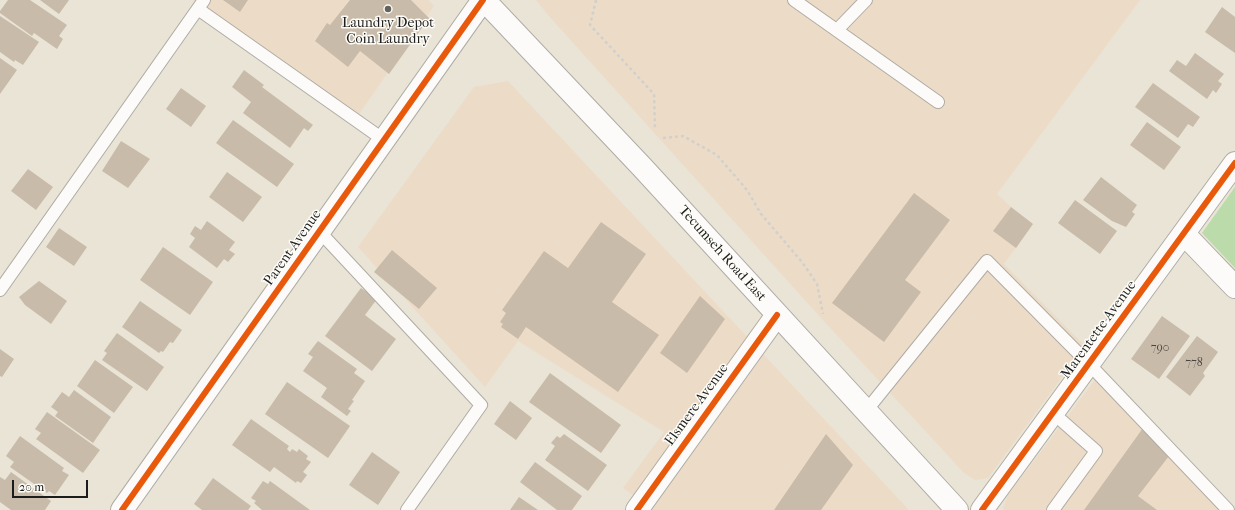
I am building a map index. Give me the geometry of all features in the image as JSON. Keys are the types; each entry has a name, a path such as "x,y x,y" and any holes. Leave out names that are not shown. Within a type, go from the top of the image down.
{"street":[{"name":"Parent Avenue","path":"122,510 484,0"},
{"name":"Tecumseh Road East","path":"484,0 642,167 957,510"},
{"name":"Marentette Avenue","path":"982,510 1235,163"},
{"path":"1184,234 1235,287"},
{"name":"Elsmere Avenue","path":"644,508 777,315"}],"lane":[{"path":"794,0 938,102"},
{"path":"836,30 866,0"},
{"path":"0,290 201,5 384,140"},
{"path":"319,231 481,405 407,510"},
{"path":"866,411 987,261 1089,364 1228,510"},
{"path":"1052,510 1096,451 1053,413"}],"path":[{"path":"596,0 590,25 654,94 655,128"},
{"path":"663,138 683,136 717,155 747,190 761,214 802,262 817,284 823,314"}],"shaded area":[{"path":"193,0 428,0 434,6 353,123"},
{"path":"536,0 1140,0 997,194 1033,224 1004,264 1085,346 988,478 975,480 964,473 821,318"},
{"path":"508,81 909,510 653,510 623,488 664,432 518,341 485,387 358,247 474,87"},
{"path":"1103,369 1111,382 1233,510 1004,510 1003,508 1008,495"}],"green space":[{"path":"1235,187 1235,268 1202,233"}],"building":[{"path":"8,0 30,0 67,25 59,36 63,39 57,49 34,33 32,36 0,13"},
{"path":"40,0 69,0 59,14"},
{"path":"223,0 248,0 240,12"},
{"path":"350,0 411,0 429,18 389,74 360,51 348,67 315,41 327,23 330,25"},
{"path":"1222,7 1235,17 1235,53 1205,32"},
{"path":"0,16 39,42 23,65 15,60 14,62 0,52"},
{"path":"1195,53 1224,74 1218,81 1222,84 1216,93 1213,90 1207,99 1169,71 1177,60 1186,66"},
{"path":"0,58 17,70 0,94"},
{"path":"244,70 264,85 262,87 313,125 308,131 304,128 290,148 243,113 251,102 232,87"},
{"path":"1153,83 1200,117 1193,127 1188,124 1178,138 1135,107"},
{"path":"181,88 206,106 191,127 166,109"},
{"path":"233,120 294,164 277,187 216,143"},
{"path":"1147,122 1181,147 1164,170 1130,145"},
{"path":"121,141 150,159 128,188 102,171"},
{"path":"28,169 53,187 36,210 11,191"},
{"path":"227,172 262,197 243,222 209,197"},
{"path":"1101,177 1137,205 1132,212 1135,214 1126,227 1112,221 1083,200"},
{"path":"914,193 950,220 905,280 921,292 884,342 832,303"},
{"path":"1075,200 1117,231 1100,254 1058,223"},
{"path":"1011,207 1033,224 1016,248 993,231"},
{"path":"207,221 235,242 229,250 235,254 228,262 224,259 217,268 189,247 195,238 190,234 195,226 201,230"},
{"path":"601,222 646,254 612,302 659,335 618,392 526,327 518,339 501,327 503,324 500,322 506,313 502,310 544,251 568,268"},
{"path":"59,228 87,247 74,266 46,247"},
{"path":"163,247 213,282 190,315 140,280"},
{"path":"392,250 437,288 419,309 374,272"},
{"path":"39,281 67,301 51,324 25,305 19,297"},
{"path":"361,288 377,299 365,315 396,339 372,371 325,336"},
{"path":"700,296 725,319 687,373 660,353"},
{"path":"140,301 182,330 173,343 170,342 163,352 161,351 159,353 122,327"},
{"path":"1162,316 1190,336 1159,379 1131,359"},
{"path":"117,333 164,367 147,391 102,360 107,353 104,351"},
{"path":"1197,336 1218,352 1203,373 1205,376 1190,396 1166,377"},
{"path":"318,341 357,369 354,373 365,381 352,400 354,401 348,409 351,411 347,416 321,397 327,388 303,371 313,357 308,354"},
{"path":"0,349 14,359 2,377 0,376"},
{"path":"95,360 133,387 114,413 77,386"},
{"path":"550,373 621,425 601,453 529,402"},
{"path":"287,382 350,426 328,458 265,414"},
{"path":"74,390 111,417 93,443 55,416 58,412 51,407 62,392 69,397"},
{"path":"510,401 532,418 516,440 494,424"},
{"path":"47,412 100,450 83,473 36,439 41,433 35,429"},
{"path":"251,419 289,446 287,449 290,452 292,449 297,452 299,449 308,456 306,459 311,462 303,472 307,475 301,483 297,481 296,483 274,467 270,472 232,445"},
{"path":"1143,428 1169,456 1138,496 1157,510 1084,510"},
{"path":"564,434 607,465 588,491 545,460 555,446 551,443 557,436 560,438"},
{"path":"826,434 853,465 821,510 774,510"},
{"path":"20,436 64,468 62,471 69,475 55,495 49,491 47,493 10,467 14,462 6,456"},
{"path":"372,452 400,472 378,505 349,485"},
{"path":"535,462 582,496 572,510 557,510 520,482"},
{"path":"11,472 51,501 45,510 11,510 0,502 0,477 5,480"},
{"path":"213,478 251,506 248,510 202,510 194,504"},
{"path":"263,481 268,484 270,481 310,510 262,510 254,503 256,501 251,498"},
{"path":"519,497 538,510 510,510"}],"cycle path":[{"path":"122,510 483,0"},
{"path":"982,510 1235,163"},
{"path":"637,510 777,315"}],"place":[{"name":"Laundry Depot Coin Laundry","path":"388,9"}]}
